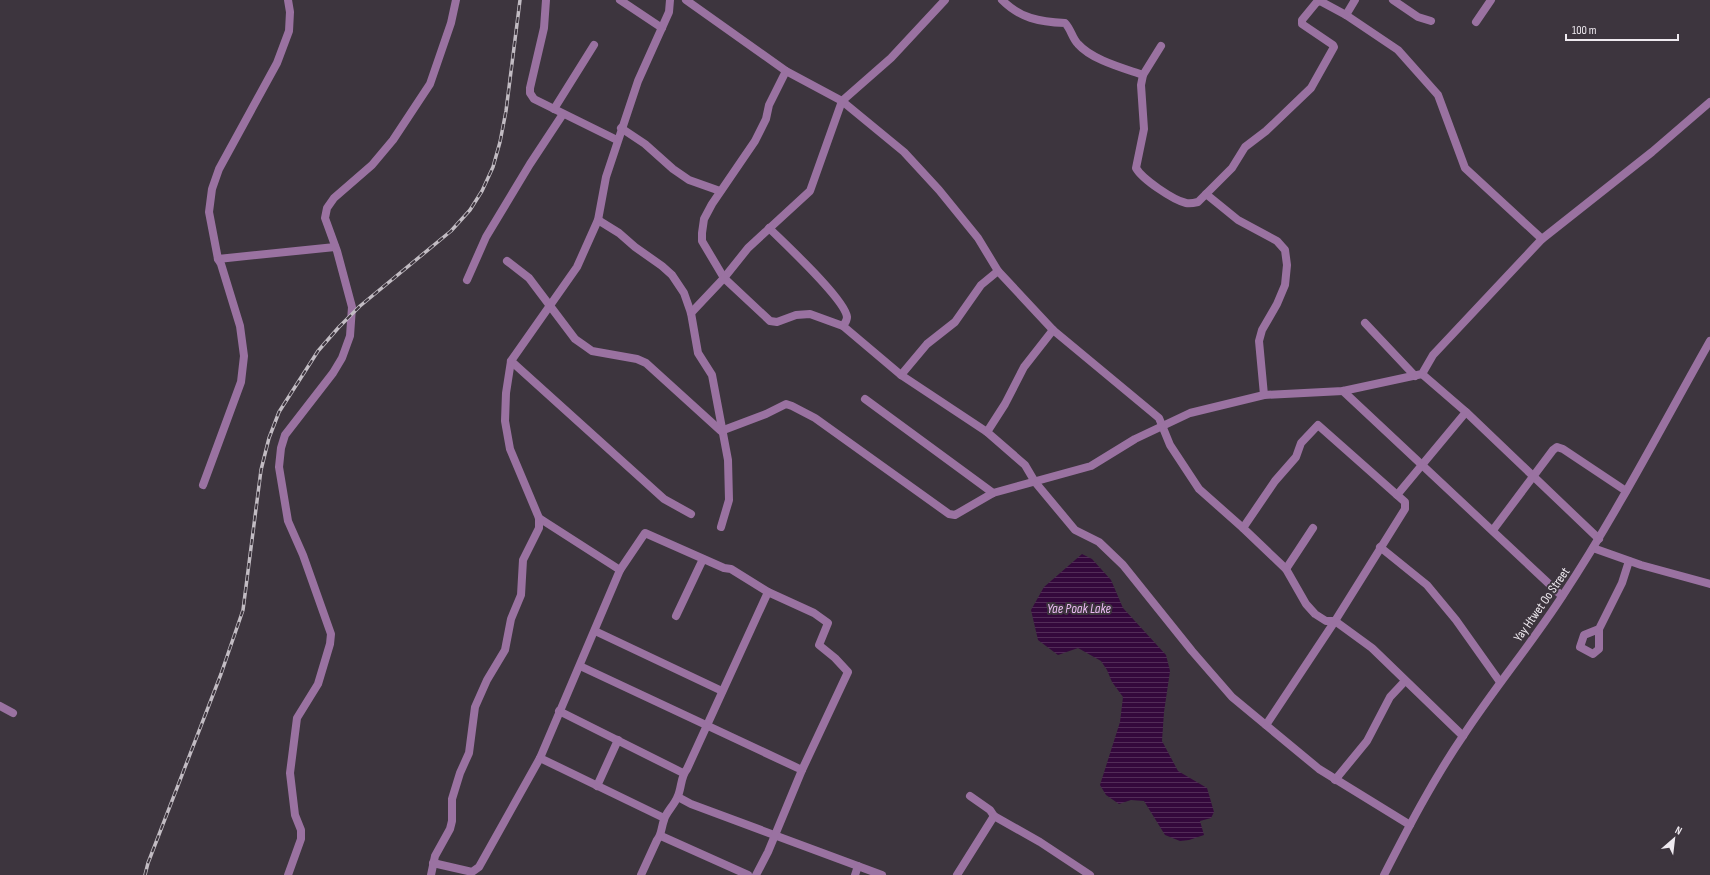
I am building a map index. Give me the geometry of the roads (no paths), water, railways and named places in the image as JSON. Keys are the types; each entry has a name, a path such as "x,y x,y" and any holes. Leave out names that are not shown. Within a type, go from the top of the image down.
{"street":[{"path":"203,485 241,382 244,356 240,326 222,264 218,259 209,212 212,189 219,169 277,63 289,31 290,12 288,0"},
{"path":"288,875 300,839 301,830 294,815 290,773 297,718 318,684 330,644 331,634 302,554 288,521 279,467 284,435 333,373 342,358 350,336 352,306 325,218 327,208 334,198 372,165 393,140 430,84 451,23 456,0"},
{"path":"546,0 544,28 530,88 534,99 617,140"},
{"path":"620,0 662,28"},
{"path":"431,875 433,863 450,829 452,821 452,799 468,753 475,707 487,680 505,650 511,619 522,595 523,560 539,528 539,518 510,449 506,421 506,393 511,361 577,267 598,220 606,177 617,140 638,81 669,12 670,0"},
{"path":"686,0 786,71 842,101 904,152 939,190 978,238 998,271 1053,330 1159,418 1162,422 1161,427 1170,445 1199,488 1286,569 1306,604 1315,614 1326,621 1335,621 1372,648 1463,736"},
{"path":"691,313 724,278 748,248 810,190 842,101 891,58 945,0"},
{"path":"1002,0 1012,10 1024,17 1065,23 1077,44 1086,52 1113,65 1143,75"},
{"path":"1346,16 1355,0"},
{"path":"1393,0 1418,17 1431,21"},
{"path":"1476,22 1491,0"},
{"path":"1160,46 1143,75 1141,85 1144,129 1136,162 1136,168 1139,173 1156,187 1184,203 1191,204 1198,202 1232,168 1245,147 1266,130 1311,88 1333,50 1333,45 1302,24 1302,20 1316,3 1320,1 1398,50 1438,95 1465,168 1542,239"},
{"path":"554,109 594,45"},
{"path":"786,71 755,141 720,191 704,219 702,241 724,278 770,321 777,322 796,314 810,314 843,326 901,375 987,432 1025,465 1035,482 1075,530 1099,542 1123,565 1192,651 1232,697 1319,769 1410,825"},
{"path":"721,431 766,414 786,404 792,406 815,418 949,514 955,515 993,493 1091,466 1135,439 1190,413 1264,395 1343,391 1419,375 1433,355 1542,239 1652,152 1710,102"},
{"path":"467,280 486,237 530,164 564,114"},
{"path":"621,128 645,144 673,169 689,180 720,191"},
{"path":"1206,194 1238,220 1277,241 1285,250 1287,265 1285,285 1277,304 1262,330 1259,341 1264,395"},
{"path":"598,220 619,233 672,275 684,293 691,313 698,353 712,375 721,431 728,460 729,500 721,527"},
{"path":"769,228 808,266 834,295 845,311 847,317 843,326"},
{"path":"218,259 335,247"},
{"path":"507,261 529,278 575,339 592,351 630,357 646,363 721,431"},
{"path":"901,375 926,344 955,322 981,285 998,271"},
{"path":"1365,323 1419,375 1466,412 1599,539"},
{"path":"987,432 1005,404 1024,367 1053,330"},
{"name":"Yay Htwet Oo Street","path":"1384,875 1410,825 1463,736 1562,596 1599,539 1710,341"},
{"path":"511,361 664,499 691,514"},
{"path":"1343,391 1562,596"},
{"path":"865,399 993,493"},
{"path":"1397,495 1466,412"},
{"path":"1243,528 1275,482 1296,457 1301,443 1318,425 1405,502 1406,509 1380,547 1335,621 1266,725"},
{"path":"1493,530 1553,450 1557,447 1563,449 1626,491"},
{"path":"539,518 620,570"},
{"path":"1286,569 1313,528"},
{"path":"433,863 472,872 479,867 540,758 559,711 595,632 620,570 645,533 703,559 731,569 768,592 814,613 828,623 819,645 835,658 848,672 802,770 760,870 756,875"},
{"path":"1380,547 1427,585 1456,620 1500,682"},
{"path":"1593,548 1629,561 1710,584"},
{"path":"676,616 703,559"},
{"path":"1598,630 1622,583 1629,561"},
{"path":"641,875 657,840 661,836 664,818 678,797 683,773 687,769 768,592"},
{"path":"595,632 722,691"},
{"path":"580,666 802,770"},
{"path":"1335,780 1368,741 1390,697 1405,681"},
{"path":"0,706 13,713"},
{"path":"559,711 683,773"},
{"path":"597,786 618,740"},
{"path":"540,758 664,818"},
{"path":"970,796 990,810 994,816 1040,842 1090,875"},
{"path":"678,797 691,804 882,875"},
{"path":"957,875 994,816"},
{"path":"661,836 748,875"},
{"path":"854,875 858,866"}],"water":[{"name":"Yae Poak Lake","path":"1082,554 1092,559 1111,580 1123,608 1166,655 1170,671 1164,712 1162,741 1178,771 1207,788 1214,812 1211,818 1200,821 1204,835 1189,840 1180,841 1165,835 1144,801 1131,800 1119,804 1106,795 1100,785 1120,722 1123,697 1112,682 1101,661 1078,648 1058,655 1038,640 1031,610 1044,587"}],"railway":[{"path":"145,875 148,863 221,674 243,610 261,470 269,438 279,412 318,351 339,327 360,306 451,231 470,210 482,191 493,167 500,142 506,111 520,0"}]}
